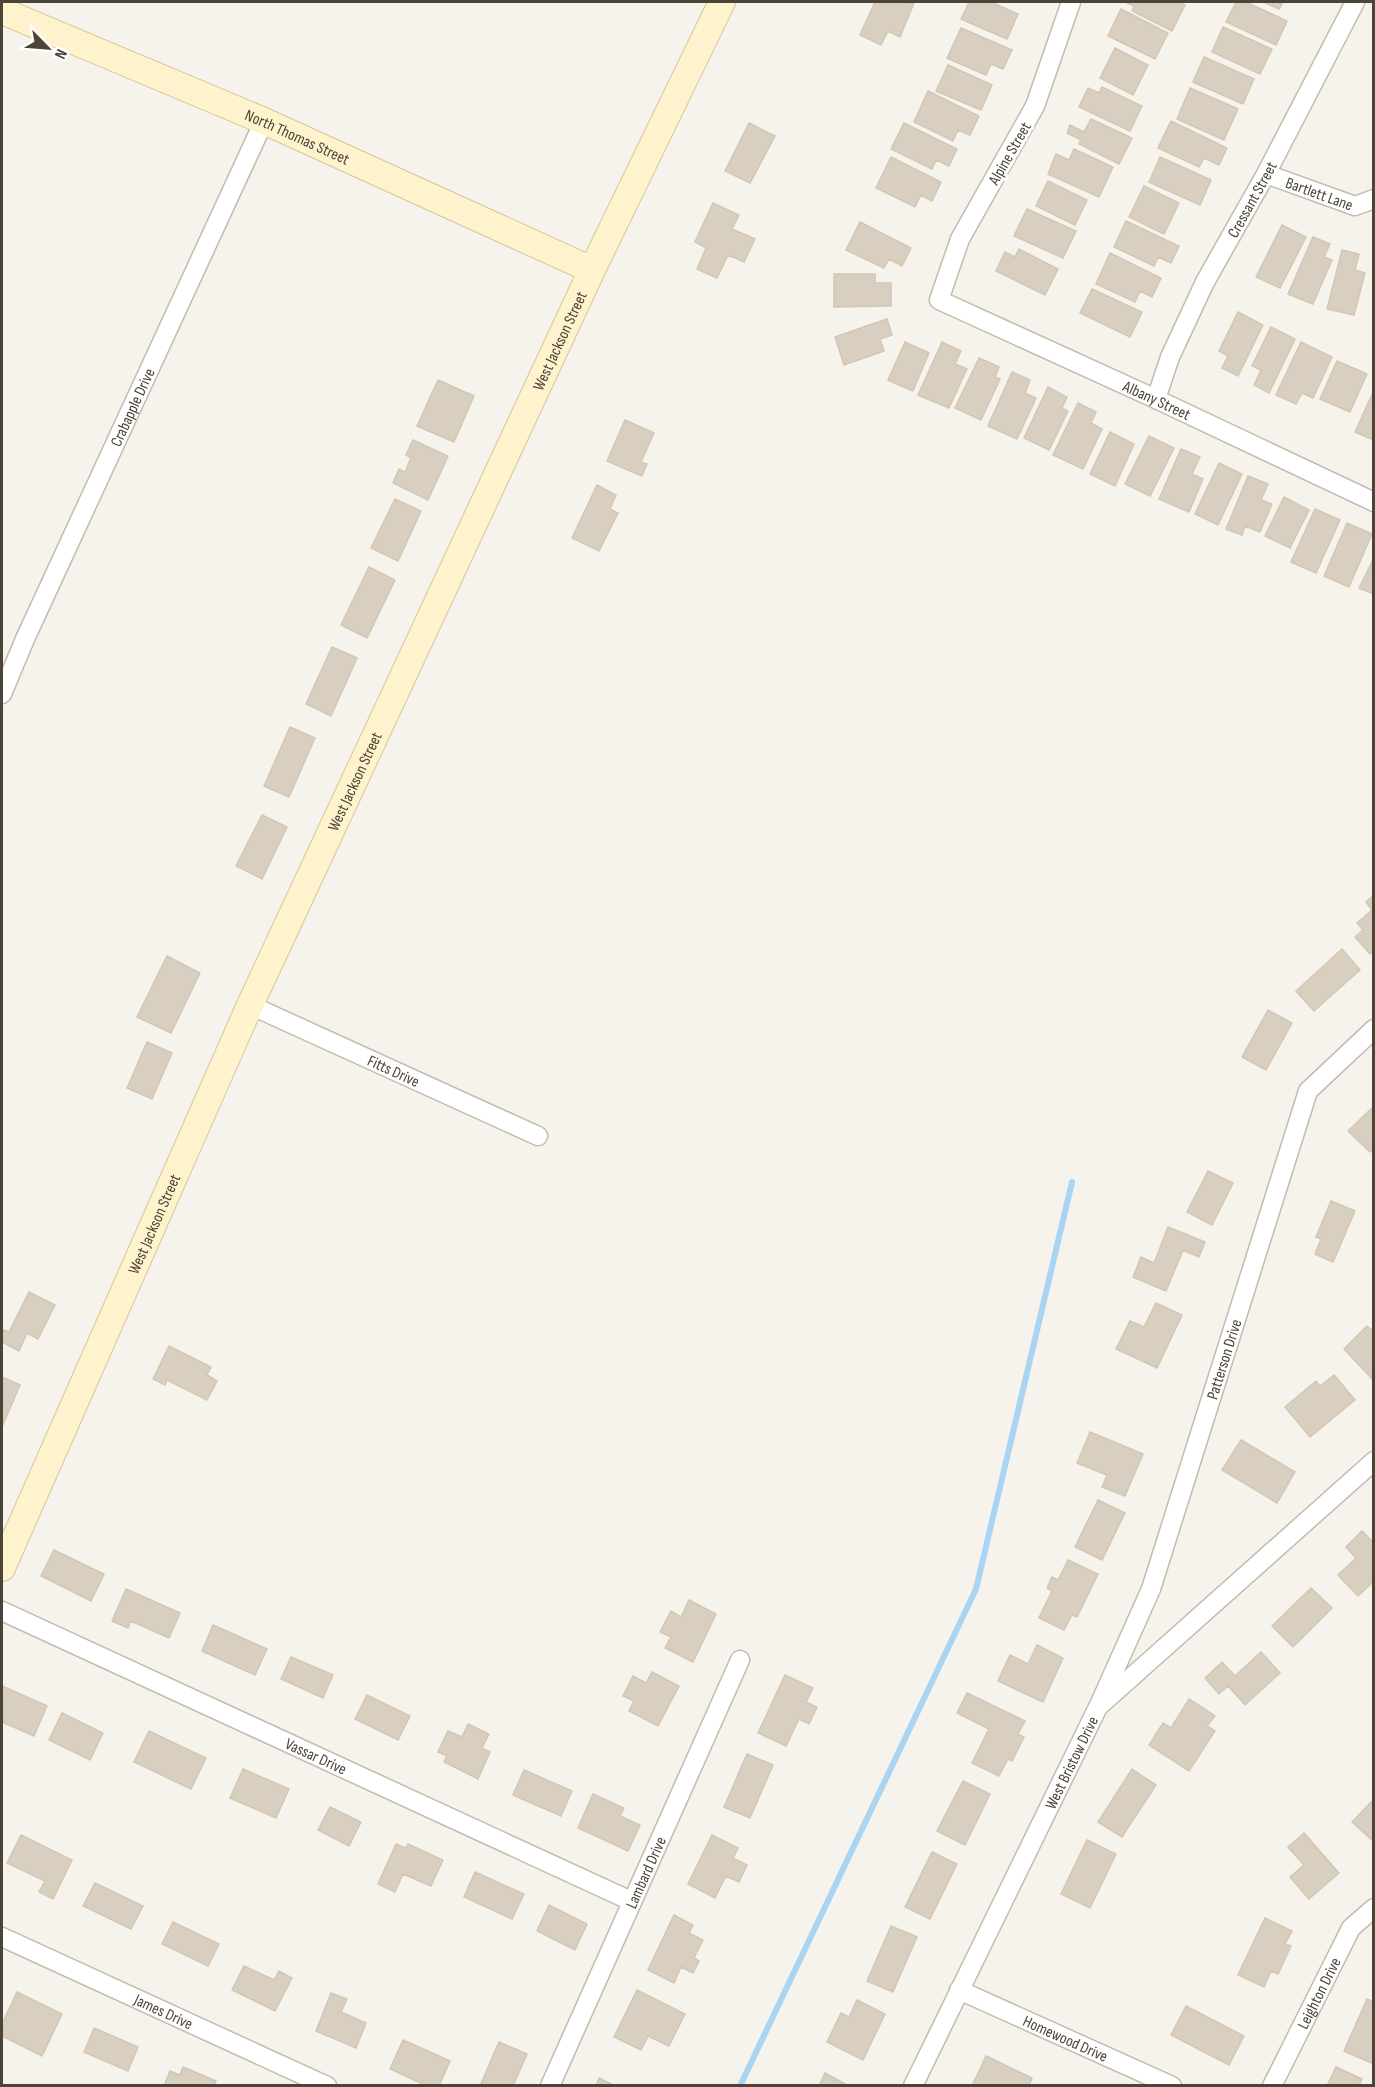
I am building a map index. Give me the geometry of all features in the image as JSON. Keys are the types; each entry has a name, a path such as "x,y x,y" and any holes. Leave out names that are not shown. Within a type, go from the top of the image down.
{"street":[{"name":"West Jackson Street","path":"2,1568 250,1005 591,270 722,2"},
{"name":"Alpine Street","path":"939,300 960,239 1035,106 1071,2"},
{"name":"Cressant Street","path":"1156,399 1170,357 1205,282 1266,174 1355,2"},
{"name":"North Thomas Street","path":"2,11 264,121 591,270"},
{"name":"Crabapple Drive","path":"2,694 25,639 264,121"},
{"name":"Bartlett Lane","path":"1266,174 1355,206 1374,199"},
{"name":"Albany Street","path":"939,300 1374,502"},
{"name":"Fitts Drive","path":"250,1005 538,1136"},
{"name":"Patterson Drive","path":"1098,1707 1151,1589 1308,1091 1374,1029"},
{"name":"West Bristow Drive","path":"913,2085 1098,1707 1374,1461"},
{"name":"Vassar Drive","path":"2,1611 631,1901"},
{"name":"Lambard Drive","path":"550,2085 740,1660"},
{"name":"Leighton Drive","path":"1272,2085 1352,1928 1374,1908"},
{"name":"James Drive","path":"2,1937 327,2085"},
{"name":"Homewood Drive","path":"959,1990 1172,2085"}],"building":[{"path":"875,2 914,3 900,37 888,31 881,45 860,35"},
{"path":"969,2 991,2 1018,14 1007,39 961,19"},
{"path":"1125,2 1178,2 1185,5 1172,31 1132,11 1134,6"},
{"path":"1236,2 1246,2 1287,21 1276,45 1226,22"},
{"path":"1263,2 1283,2 1279,9"},
{"path":"1121,9 1168,33 1155,59 1108,36"},
{"path":"1223,27 1272,49 1260,74 1212,52"},
{"path":"961,28 1012,50 1003,69 991,64 986,75 947,58"},
{"path":"1115,48 1148,65 1133,95 1100,78"},
{"path":"1204,57 1254,79 1243,104 1193,82"},
{"path":"948,65 992,85 981,110 936,91"},
{"path":"1102,87 1142,106 1130,131 1079,107 1088,88 1099,93"},
{"path":"1190,88 1238,109 1224,140 1177,119"},
{"path":"928,91 979,116 970,135 958,130 953,141 914,122"},
{"path":"1091,119 1132,138 1119,164 1079,144 1081,140 1067,133 1070,125 1084,132"},
{"path":"1171,121 1227,148 1219,165 1204,158 1199,167 1158,148"},
{"path":"749,123 775,136 750,183 725,171"},
{"path":"904,123 957,149 949,166 936,160 932,169 891,149"},
{"path":"1074,149 1113,167 1099,197 1048,174 1056,154 1069,160"},
{"path":"891,157 941,182 932,201 921,195 915,207 876,188"},
{"path":"1160,157 1211,180 1200,205 1149,182"},
{"path":"1048,181 1087,200 1075,225 1036,206"},
{"path":"1144,186 1179,203 1164,234 1129,217"},
{"path":"713,203 739,215 732,229 755,239 744,262 728,255 717,278 697,269 706,248 695,242"},
{"path":"1027,209 1076,231 1063,258 1014,236"},
{"path":"1126,221 1179,246 1171,263 1158,257 1154,266 1114,247"},
{"path":"860,222 911,248 902,266 889,259 884,268 846,250"},
{"path":"1282,225 1306,237 1280,288 1256,277"},
{"path":"1313,237 1330,244 1324,257 1332,260 1313,304 1288,294"},
{"path":"1019,249 1058,269 1045,295 996,271 1005,252 1015,257"},
{"path":"1342,250 1359,254 1355,270 1365,273 1354,315 1327,309"},
{"path":"1110,253 1161,278 1152,297 1140,291 1135,302 1096,284"},
{"path":"834,274 875,274 875,283 891,283 891,306 834,307"},
{"path":"1092,289 1142,312 1130,337 1080,313"},
{"path":"1238,312 1263,325 1238,376 1222,368 1228,356 1219,351"},
{"path":"887,319 892,335 880,339 884,351 844,365 835,337"},
{"path":"1271,327 1295,339 1269,393 1254,385 1261,370 1252,366"},
{"path":"905,342 929,353 913,391 888,380"},
{"path":"942,342 961,351 955,364 967,369 949,408 918,395"},
{"path":"1301,342 1332,357 1313,398 1302,393 1296,404 1276,395"},
{"path":"979,358 999,367 995,377 1000,379 981,420 955,408"},
{"path":"1337,361 1367,374 1350,412 1320,399"},
{"path":"1012,372 1030,380 1025,393 1036,398 1017,439 988,426"},
{"path":"438,380 474,396 454,442 417,426"},
{"path":"1048,387 1067,397 1062,408 1068,411 1049,450 1024,438"},
{"path":"1374,390 1374,440 1355,432"},
{"path":"1078,403 1096,412 1091,423 1102,429 1083,469 1053,455"},
{"path":"625,420 654,433 641,462 647,464 642,476 607,461"},
{"path":"1110,432 1134,444 1115,486 1090,474"},
{"path":"1149,436 1174,448 1150,496 1125,484"},
{"path":"413,440 448,456 428,500 393,483 399,469 405,472 411,458 406,455"},
{"path":"1181,449 1200,457 1192,474 1203,479 1189,512 1159,499"},
{"path":"1219,463 1242,474 1218,525 1195,514"},
{"path":"1248,476 1268,484 1261,500 1272,504 1260,532 1245,526 1242,535 1226,529"},
{"path":"597,485 616,495 610,509 618,513 599,551 572,538"},
{"path":"1284,497 1309,510 1290,548 1265,536"},
{"path":"395,499 421,511 398,561 371,548"},
{"path":"1315,509 1340,520 1316,573 1291,562"},
{"path":"1347,523 1372,534 1349,587 1324,576"},
{"path":"1374,558 1374,594 1359,588"},
{"path":"369,567 395,580 367,638 341,625"},
{"path":"332,647 357,658 331,716 306,704"},
{"path":"290,727 315,738 289,797 264,786"},
{"path":"262,815 287,827 262,879 236,866"},
{"path":"1374,895 1374,951 1370,954 1355,937 1363,930 1357,923 1372,910 1366,902"},
{"path":"1342,949 1360,970 1314,1011 1296,991"},
{"path":"167,956 200,973 171,1033 137,1017"},
{"path":"1268,1010 1292,1023 1266,1070 1242,1057"},
{"path":"147,1042 172,1053 152,1099 127,1088"},
{"path":"1374,1106 1374,1148 1370,1152 1348,1131"},
{"path":"1208,1171 1233,1183 1212,1225 1187,1212"},
{"path":"1331,1201 1355,1211 1333,1262 1315,1254 1321,1239 1316,1237"},
{"path":"1168,1227 1205,1242 1199,1257 1183,1250 1166,1291 1133,1277 1141,1257 1154,1263"},
{"path":"29,1292 55,1305 38,1339 27,1333 19,1351 2,1342 2,1334 4,1330 9,1332"},
{"path":"1156,1303 1182,1315 1157,1368 1116,1349 1130,1321 1144,1327"},
{"path":"1367,1326 1374,1332 1372,1379 1344,1349"},
{"path":"169,1346 211,1367 207,1375 217,1381 207,1400 167,1380 165,1385 153,1379"},
{"path":"1334,1375 1355,1400 1310,1437 1285,1407 1316,1381 1320,1386"},
{"path":"2,1377 20,1385 2,1427"},
{"path":"1090,1432 1143,1454 1125,1496 1102,1487 1107,1475 1077,1463"},
{"path":"1241,1440 1295,1472 1277,1503 1222,1470"},
{"path":"1098,1500 1125,1513 1102,1560 1075,1547"},
{"path":"1362,1531 1374,1543 1374,1581 1358,1596 1338,1575 1356,1558 1346,1547"},
{"path":"54,1550 104,1574 91,1601 41,1576"},
{"path":"1068,1560 1098,1574 1077,1617 1072,1615 1064,1630 1039,1618 1052,1591 1047,1588 1052,1577 1058,1580"},
{"path":"1311,1588 1332,1608 1293,1647 1272,1626"},
{"path":"126,1589 180,1613 169,1638 131,1621 128,1628 112,1621"},
{"path":"689,1600 716,1614 693,1662 665,1648 671,1637 660,1632 671,1611 681,1617"},
{"path":"213,1625 267,1649 255,1675 202,1651"},
{"path":"1037,1645 1063,1658 1043,1702 998,1681 1010,1655 1028,1664"},
{"path":"1261,1652 1280,1673 1245,1705 1228,1686 1219,1694 1205,1678 1222,1662 1235,1676"},
{"path":"291,1657 333,1675 323,1698 281,1679"},
{"path":"652,1672 679,1686 658,1726 629,1711 634,1701 623,1696 633,1676 646,1683"},
{"path":"785,1675 813,1688 806,1702 817,1707 809,1724 799,1719 786,1746 758,1733"},
{"path":"2,1686 47,1706 34,1736 2,1722"},
{"path":"967,1693 1025,1721 1018,1734 1024,1737 1012,1761 1008,1759 999,1776 972,1763 989,1729 957,1713"},
{"path":"367,1695 410,1716 398,1740 355,1719"},
{"path":"1189,1699 1215,1716 1207,1726 1215,1731 1189,1771 1149,1745 1163,1723 1171,1728"},
{"path":"62,1713 103,1733 90,1760 49,1740"},
{"path":"468,1724 489,1734 482,1748 490,1752 478,1779 444,1762 447,1756 438,1752 448,1731 462,1737"},
{"path":"149,1731 206,1758 191,1789 134,1762"},
{"path":"747,1754 773,1765 750,1818 724,1807"},
{"path":"243,1769 289,1789 276,1818 230,1798"},
{"path":"1132,1769 1156,1785 1122,1837 1098,1822"},
{"path":"524,1770 572,1791 561,1816 513,1795"},
{"path":"963,1781 990,1794 965,1845 937,1831"},
{"path":"593,1794 624,1808 620,1816 640,1825 628,1851 578,1828"},
{"path":"1374,1799 1374,1842 1352,1822"},
{"path":"330,1807 361,1822 349,1846 318,1830"},
{"path":"1304,1833 1339,1873 1309,1899 1290,1877 1304,1865 1288,1847"},
{"path":"21,1835 72,1860 53,1899 39,1892 45,1881 7,1863"},
{"path":"712,1835 738,1848 733,1858 747,1865 739,1882 726,1876 715,1898 688,1884"},
{"path":"1087,1840 1116,1854 1090,1908 1061,1894"},
{"path":"396,1844 406,1848 408,1844 443,1860 431,1886 403,1874 395,1892 378,1884"},
{"path":"932,1852 957,1864 930,1919 905,1907"},
{"path":"475,1872 524,1894 512,1919 464,1897"},
{"path":"95,1883 143,1906 131,1929 83,1906"},
{"path":"549,1905 587,1924 575,1950 537,1931"},
{"path":"674,1915 693,1925 689,1933 703,1940 694,1958 699,1961 693,1973 681,1967 674,1983 648,1970"},
{"path":"1265,1918 1292,1931 1285,1944 1291,1946 1278,1974 1271,1971 1264,1987 1238,1975"},
{"path":"173,1922 219,1944 208,1966 162,1944"},
{"path":"891,1926 917,1937 893,1992 867,1981"},
{"path":"244,1966 274,1980 279,1971 292,1978 275,2011 232,1990"},
{"path":"637,1990 685,2014 669,2046 648,2036 641,2050 614,2037"},
{"path":"17,1992 62,2014 42,2056 2,2036 2,2024"},
{"path":"331,1993 347,1999 341,2012 366,2023 356,2048 316,2031"},
{"path":"1367,1999 1374,2002 1374,2064 1344,2051"},
{"path":"857,2000 885,2014 863,2060 827,2042 841,2013 849,2017"},
{"path":"1186,2006 1244,2036 1229,2065 1171,2035"},
{"path":"94,2028 138,2047 128,2071 84,2052"},
{"path":"403,2040 450,2061 439,2086 427,2086 390,2069"},
{"path":"499,2042 527,2054 513,2086 480,2086"},
{"path":"986,2056 1032,2078 1029,2086 972,2086"},
{"path":"183,2067 216,2081 214,2086 164,2086 170,2071 180,2075"},
{"path":"1336,2067 1362,2079 1359,2086 1327,2086"},
{"path":"825,2073 849,2086 819,2086"},
{"path":"599,2078 615,2086 596,2086"}],"waterway":[{"path":"740,2086 976,1589 1072,1182"}]}
